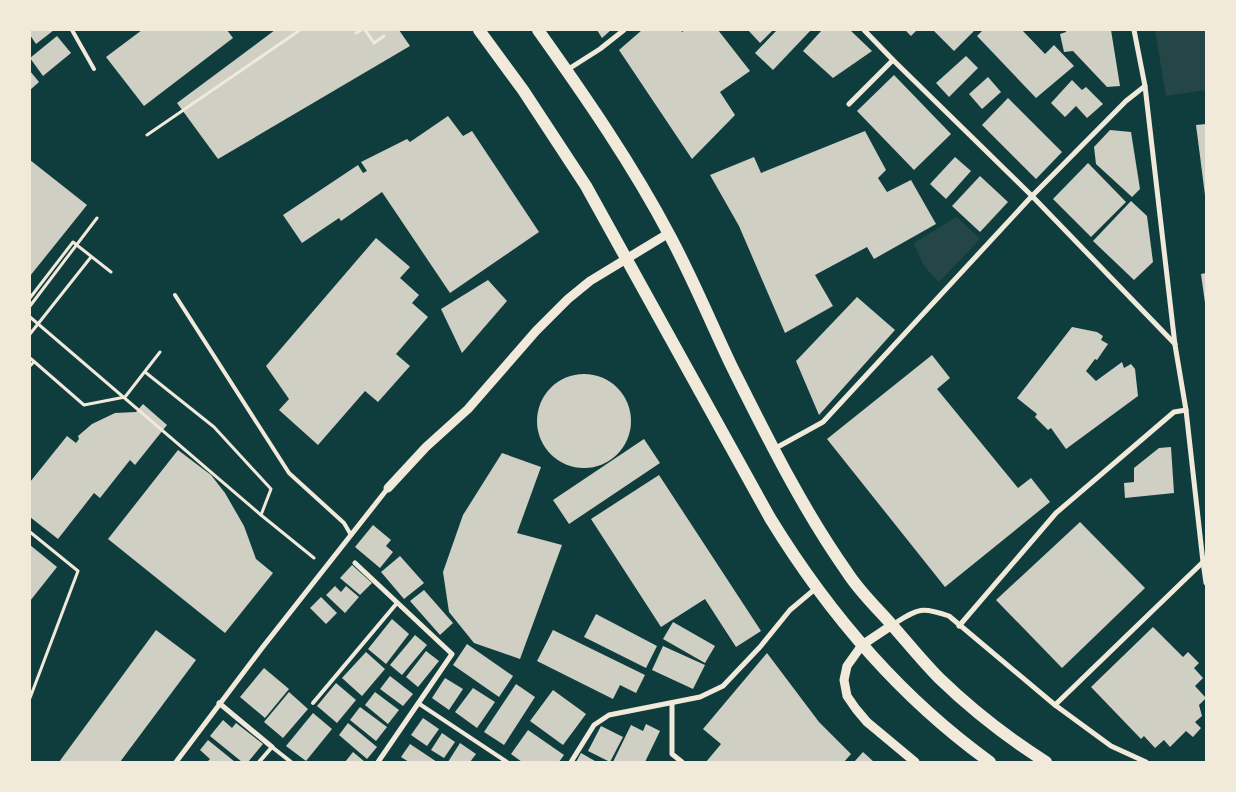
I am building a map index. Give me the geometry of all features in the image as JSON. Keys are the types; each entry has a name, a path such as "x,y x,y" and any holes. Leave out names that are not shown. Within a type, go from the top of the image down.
{"main road":[{"path":"479,30 523,90 586,186 770,518 816,588 862,645 939,722 987,760"},
{"path":"538,30 567,70 622,154 669,233 689,272 731,365 774,449 808,512 848,575 940,679 1003,732 1046,762"}],"street":[{"path":"567,70 600,49 624,30"},
{"path":"864,30 1032,196 1175,345"},
{"path":"1134,30 1145,86 1175,345 1186,410 1206,583"},
{"path":"849,104 893,60"},
{"path":"774,449 823,422 1032,196 1126,102 1145,86"},
{"path":"176,762 388,488 426,447 468,409 536,330 568,299 590,281 669,233"},
{"path":"959,626 1056,513 1174,412 1186,410"},
{"path":"1056,705 1204,562"},
{"path":"355,563 452,654 378,762"},
{"path":"571,762 594,724 609,714 700,697 722,686 760,647 790,610 816,588"},
{"path":"915,762 867,722 847,696 844,680 847,666 862,645 916,610 934,611 949,616 1056,705 1111,746 1146,762"},
{"path":"672,703 672,754 682,762"},
{"path":"219,704 272,747"}],"lane":[{"path":"72,30 94,69"},
{"path":"175,295 289,473 344,523 351,536"},
{"path":"313,703 397,603"},
{"path":"418,704 507,762"},
{"path":"259,762 272,747 291,762"}],"path":[{"path":"147,135 300,30"},
{"path":"356,33 361,30"},
{"path":"365,30 370,36 376,42 384,36 379,39 374,43 365,30"},
{"path":"30,306 97,218"},
{"path":"30,298 73,242 111,272"},
{"path":"30,334 91,256"},
{"path":"30,318 261,515 315,558"},
{"path":"30,358 84,405 125,397 160,352"},
{"path":"30,366 34,362"},
{"path":"145,372 214,427 272,490 261,515"},
{"path":"30,532 78,571 30,698"}],"shaded area":[{"path":"1155,30 1206,30 1206,90 1166,96"},
{"path":"957,217 980,239 939,282 924,266 914,243"}],"building":[{"path":"30,30 54,30 36,44 30,35"},
{"path":"142,30 227,30 233,38 144,106 106,57"},
{"path":"275,30 399,30 410,46 218,159 177,103"},
{"path":"597,30 611,30 602,38"},
{"path":"642,30 681,30 682,32 685,30 718,30 750,71 720,92 735,115 692,159 619,50"},
{"path":"748,30 773,30 760,43"},
{"path":"777,30 811,30 773,70 755,53"},
{"path":"822,30 850,30 872,51 833,78 803,51"},
{"path":"905,30 917,30 911,36"},
{"path":"975,30 954,51 934,31"},
{"path":"983,30 1022,30 1045,54 1054,45 1074,66 1036,98 977,36"},
{"path":"1066,30 1111,30 1120,86 1107,87 1073,51 1064,52 1060,34 1066,32"},
{"path":"57,36 71,53 43,76 30,58"},
{"path":"966,56 978,68 949,97 936,83"},
{"path":"30,71 39,82 30,90"},
{"path":"894,75 951,134 914,170 857,111"},
{"path":"988,77 1001,92 982,109 969,94"},
{"path":"1072,80 1082,90 1086,87 1103,104 1087,118 1076,106 1065,117 1051,103"},
{"path":"1008,98 1062,152 1036,179 982,125"},
{"path":"448,116 463,136 472,131 539,232 450,293 382,192 341,221 339,218 302,243 283,215 358,165 363,173 367,171 361,162 407,139 410,142"},
{"path":"1206,124 1206,195 1205,195 1196,125"},
{"path":"1110,130 1131,132 1140,189 1132,197 1096,164 1094,147"},
{"path":"865,131 886,170 878,178 887,192 911,180 936,224 874,259 867,247 815,275 833,306 785,333 739,226 710,175 754,157 761,173"},
{"path":"955,157 971,171 946,199 930,184"},
{"path":"30,160 87,205 30,276"},
{"path":"1088,163 1126,202 1091,237 1053,199"},
{"path":"980,176 1008,202 980,232 952,206"},
{"path":"1131,201 1147,216 1153,262 1134,280 1093,241"},
{"path":"376,238 410,267 400,278 419,295 412,303 428,317 396,354 410,366 378,402 365,391 318,445 279,410 289,399 266,366"},
{"path":"1206,273 1206,303 1205,303 1201,274"},
{"path":"488,280 507,301 462,353 441,309"},
{"path":"857,297 895,330 819,415 796,361"},
{"path":"1072,327 1097,332 1103,336 1101,340 1108,344 1097,360 1095,359 1086,371 1096,381 1122,362 1124,368 1131,364 1135,369 1138,396 1066,449 1051,428 1048,430 1035,417 1037,414 1017,398"},
{"path":"932,355 950,378 937,389 1018,488 1031,478 1050,502 945,587 827,439"},
{"path":"584,374 602,377 617,388 628,403 631,421 628,439 617,454 602,465 584,468 566,465 551,454 540,439 537,421 540,403 551,388 566,377"},
{"path":"143,404 167,425 135,465 130,460 100,498 94,493 58,539 30,517 30,482 67,436 76,443 79,439 78,436 92,424 115,413 136,412"},
{"path":"644,439 660,463 569,524 553,500"},
{"path":"1171,447 1174,493 1125,498 1124,483 1134,482 1134,468 1159,448"},
{"path":"178,450 211,475 225,493 244,526 256,559 273,573 225,633 108,539"},
{"path":"502,453 541,467 517,533 562,545 520,659 474,643 449,612 443,572 463,515"},
{"path":"659,475 761,631 736,647 705,599 661,627 591,519"},
{"path":"1080,522 1145,588 1062,668 996,600"},
{"path":"373,525 391,540 386,546 393,552 380,568 355,547"},
{"path":"30,545 57,567 30,601"},
{"path":"400,556 424,583 404,599 381,572"},
{"path":"352,565 372,583 360,595 340,578"},
{"path":"335,586 341,592 346,586 359,597 345,613 326,595"},
{"path":"424,590 453,623 440,635 410,601"},
{"path":"321,597 337,613 326,624 310,608"},
{"path":"596,614 657,646 646,668 584,637"},
{"path":"392,619 409,634 386,664 368,649"},
{"path":"673,622 715,646 705,663 663,639"},
{"path":"1153,627 1183,657 1188,652 1199,663 1194,668 1203,678 1195,686 1206,698 1199,705 1202,716 1195,722 1201,728 1193,737 1186,731 1170,747 1164,740 1155,748 1144,736 1141,739 1091,687"},
{"path":"156,630 196,660 120,762 59,762"},
{"path":"553,630 645,675 636,693 620,685 613,699 537,661"},
{"path":"415,635 427,645 402,675 390,665"},
{"path":"467,644 513,676 499,697 453,665"},
{"path":"663,646 705,665 693,689 652,670"},
{"path":"426,651 439,661 418,687 406,677"},
{"path":"366,652 385,669 362,696 342,678"},
{"path":"767,653 819,722 851,754 844,762 706,762 721,744 703,729"},
{"path":"264,668 289,689 265,718 240,697"},
{"path":"390,676 413,694 403,706 380,689"},
{"path":"445,678 463,689 449,710 432,698"},
{"path":"336,683 356,700 337,723 317,706"},
{"path":"516,684 535,697 504,745 484,732"},
{"path":"473,688 495,702 477,728 455,712"},
{"path":"553,690 586,714 563,745 530,721"},
{"path":"289,692 308,709 283,738 264,722"},
{"path":"375,692 399,710 388,724 365,705"},
{"path":"360,707 387,727 376,741 350,720"},
{"path":"313,713 332,729 306,761 286,746"},
{"path":"423,718 439,729 427,746 411,735"},
{"path":"223,720 232,728 236,723 263,744 248,762 242,762 210,736"},
{"path":"348,723 377,747 367,759 339,735"},
{"path":"646,724 660,731 645,762 613,762 631,725 643,731"},
{"path":"601,726 623,737 610,762 588,751"},
{"path":"528,730 564,755 559,762 522,762 511,754"},
{"path":"442,733 455,742 444,758 431,750"},
{"path":"208,740 235,762 207,762 210,759 200,750"},
{"path":"460,743 476,754 470,762 448,762"},
{"path":"410,744 437,762 409,762 401,757"},
{"path":"353,752 365,762 345,762"},
{"path":"863,752 874,762 854,762"},
{"path":"581,753 595,761 576,762"}]}
